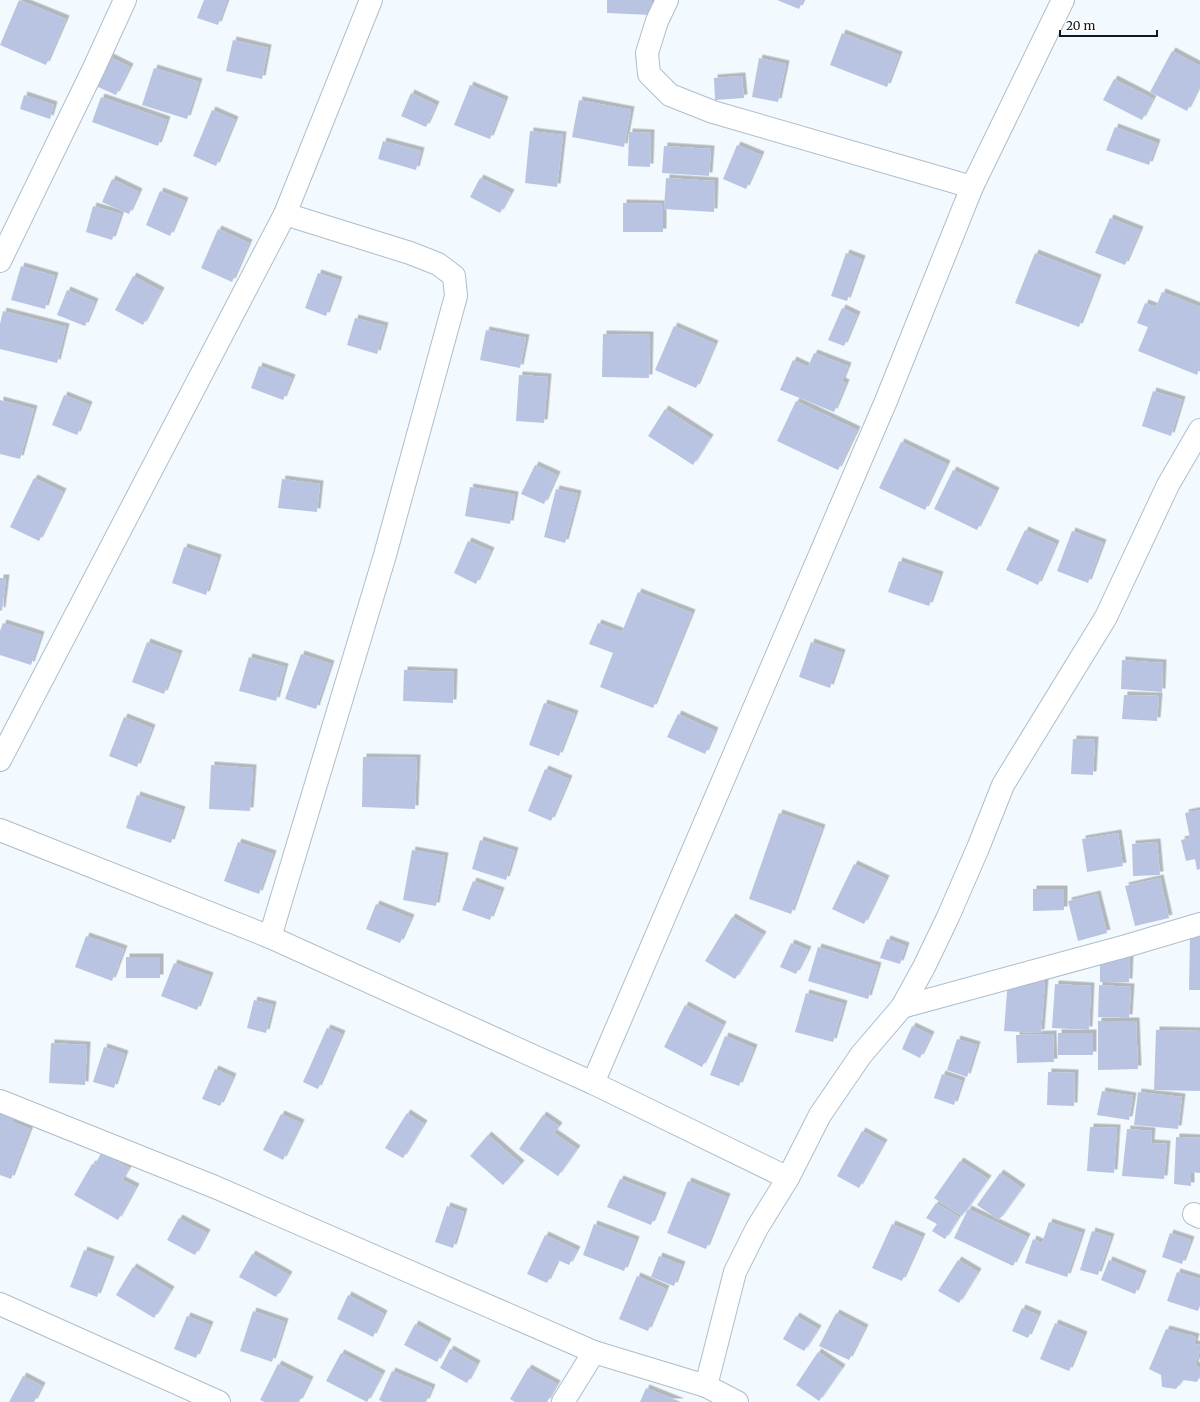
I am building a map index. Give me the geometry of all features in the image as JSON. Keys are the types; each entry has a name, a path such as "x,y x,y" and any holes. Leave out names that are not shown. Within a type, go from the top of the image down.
{"street":[{"path":"0,261 93,70 125,0"},
{"path":"0,760 285,214 371,0"},
{"path":"667,0 657,21 646,53 649,74 670,95 713,112 972,187"},
{"path":"593,1083 886,400 972,187 1063,0"},
{"path":"270,936 385,555 456,296 454,276 438,264 410,253 285,214"},
{"path":"706,1386 735,1272 757,1228 788,1178 820,1115 861,1055 902,1007 924,967 948,917 978,848 1003,784 1106,618 1168,485 1200,430"},
{"path":"0,830 270,936 593,1083 788,1178"},
{"path":"902,1007 1126,946 1200,924"},
{"path":"0,1100 215,1187 594,1352 706,1386 737,1402"},
{"path":"0,1304 219,1402"},
{"path":"563,1402 594,1352"}],"building":[{"path":"19,0 66,19 46,65 0,45"},
{"path":"204,0 227,0 218,25 197,18"},
{"path":"607,0 652,0 651,15 607,13"},
{"path":"777,0 803,0 799,9"},
{"path":"842,33 899,55 887,87 830,65"},
{"path":"233,40 268,48 262,79 226,71"},
{"path":"1172,51 1200,66 1200,85 1187,111 1150,92"},
{"path":"110,57 130,67 116,95 96,86"},
{"path":"759,58 786,64 778,102 752,97"},
{"path":"154,68 199,82 187,119 142,105"},
{"path":"742,76 744,98 715,100 714,78"},
{"path":"1114,79 1153,99 1142,120 1103,100"},
{"path":"470,85 505,100 490,139 454,125"},
{"path":"411,93 436,105 426,127 401,116"},
{"path":"24,95 54,105 50,119 20,109"},
{"path":"101,97 167,120 158,146 92,122"},
{"path":"579,100 631,110 624,147 572,137"},
{"path":"212,110 235,120 216,166 193,156"},
{"path":"1115,127 1157,143 1149,165 1106,150"},
{"path":"530,131 563,135 557,187 525,183"},
{"path":"629,132 651,133 650,167 628,166"},
{"path":"383,141 421,151 416,170 378,159"},
{"path":"737,145 761,155 746,189 723,179"},
{"path":"664,146 711,149 709,176 662,173"},
{"path":"480,178 511,193 500,213 470,197"},
{"path":"666,178 715,181 714,212 664,209"},
{"path":"112,179 139,192 129,214 102,202"},
{"path":"160,191 185,201 170,236 146,225"},
{"path":"623,203 663,204 663,232 623,232"},
{"path":"93,206 121,214 112,240 86,232"},
{"path":"1110,218 1140,230 1125,265 1095,253"},
{"path":"218,229 249,243 232,282 201,268"},
{"path":"846,253 862,259 847,301 831,296"},
{"path":"1035,253 1098,278 1079,327 1015,303"},
{"path":"21,266 55,276 45,309 11,300"},
{"path":"318,273 339,280 326,316 305,308"},
{"path":"133,276 161,291 143,325 115,310"},
{"path":"67,290 95,302 85,326 57,315"},
{"path":"1162,292 1200,307 1200,366 1197,375 1138,351 1148,327 1137,323 1145,303 1156,307"},
{"path":"842,308 857,315 844,346 828,340"},
{"path":"3,311 66,327 57,363 0,349 0,324"},
{"path":"355,318 385,326 377,354 347,345"},
{"path":"674,326 715,344 696,388 655,370"},
{"path":"486,330 526,338 520,368 480,360"},
{"path":"603,334 650,335 649,378 602,377"},
{"path":"814,353 848,366 842,381 846,383 834,412 780,390 793,360 808,367"},
{"path":"259,366 292,378 283,400 251,388"},
{"path":"519,375 548,377 544,423 516,421"},
{"path":"1153,391 1182,400 1171,436 1142,426"},
{"path":"64,395 89,405 77,435 52,425"},
{"path":"0,400 34,409 20,459 0,454"},
{"path":"796,401 857,430 838,470 777,441"},
{"path":"665,409 710,438 693,465 648,436"},
{"path":"901,442 947,464 925,510 879,488"},
{"path":"535,465 557,475 544,504 521,494"},
{"path":"953,470 996,491 977,530 934,509"},
{"path":"34,478 63,492 39,541 10,527"},
{"path":"282,479 320,484 317,512 278,508"},
{"path":"470,487 515,495 510,524 465,516"},
{"path":"556,489 578,494 565,543 544,537"},
{"path":"1025,530 1056,544 1038,585 1006,570"},
{"path":"1072,531 1103,543 1088,583 1057,571"},
{"path":"468,541 491,551 476,584 454,573"},
{"path":"184,547 218,558 206,595 172,583"},
{"path":"899,561 940,575 929,606 888,592"},
{"path":"0,578 6,578 2,611 0,610"},
{"path":"638,592 692,613 653,708 600,687 613,653 589,644 598,623 622,632"},
{"path":"3,623 41,635 31,665 0,655 0,631"},
{"path":"147,642 179,654 164,694 132,682"},
{"path":"811,642 842,653 830,688 799,677"},
{"path":"301,654 331,664 316,709 285,699"},
{"path":"249,657 285,667 276,701 239,691"},
{"path":"1122,660 1163,663 1162,692 1121,689"},
{"path":"404,670 454,672 453,703 403,701"},
{"path":"1124,695 1159,696 1157,721 1122,719"},
{"path":"544,703 575,714 559,756 529,745"},
{"path":"678,714 715,731 705,754 667,737"},
{"path":"124,717 152,728 137,767 109,756"},
{"path":"1073,739 1095,740 1093,775 1071,774"},
{"path":"363,757 417,758 415,809 362,807"},
{"path":"211,765 253,768 250,811 209,809"},
{"path":"545,769 569,779 551,821 528,811"},
{"path":"137,795 182,810 171,843 126,828"},
{"path":"1200,810 1200,869 1197,870 1195,859 1186,861 1181,840 1190,838 1185,813"},
{"path":"779,813 822,828 791,914 749,899"},
{"path":"1118,833 1123,866 1087,872 1082,839"},
{"path":"480,840 515,851 506,880 472,869"},
{"path":"238,842 273,854 259,894 224,881"},
{"path":"1157,842 1160,875 1133,876 1132,844"},
{"path":"412,850 445,856 436,906 403,900"},
{"path":"854,864 886,879 864,924 832,909"},
{"path":"1160,878 1169,918 1135,926 1125,886"},
{"path":"473,881 501,891 490,920 462,910"},
{"path":"1033,889 1064,889 1064,910 1033,911"},
{"path":"1097,894 1107,933 1078,941 1068,901"},
{"path":"376,904 411,918 400,943 366,929"},
{"path":"732,917 763,935 735,979 705,961"},
{"path":"1190,935 1200,935 1200,990 1189,990"},
{"path":"86,936 124,949 112,981 75,967"},
{"path":"887,939 906,946 900,964 880,958"},
{"path":"791,943 808,950 796,974 780,967"},
{"path":"818,947 878,966 868,999 808,981"},
{"path":"1100,956 1130,957 1129,982 1100,982"},
{"path":"126,957 160,957 160,978 126,978"},
{"path":"174,963 210,976 197,1010 161,996"},
{"path":"1008,979 1045,982 1041,1033 1004,1031"},
{"path":"1055,984 1091,986 1089,1030 1052,1028"},
{"path":"1099,985 1131,987 1129,1018 1098,1017"},
{"path":"806,993 844,1004 833,1042 795,1032"},
{"path":"254,1000 273,1005 266,1033 247,1028"},
{"path":"685,1005 723,1025 702,1067 664,1047"},
{"path":"1098,1021 1136,1021 1138,1069 1098,1070"},
{"path":"912,1026 931,1035 920,1058 902,1049"},
{"path":"327,1028 342,1034 318,1089 303,1082"},
{"path":"1156,1030 1200,1031 1200,1091 1154,1090"},
{"path":"1058,1033 1093,1033 1093,1055 1058,1055"},
{"path":"1053,1034 1054,1062 1017,1063 1016,1035"},
{"path":"725,1036 754,1048 739,1086 710,1075"},
{"path":"957,1039 977,1045 967,1077 947,1070"},
{"path":"51,1043 87,1045 85,1085 49,1083"},
{"path":"104,1047 125,1054 114,1088 93,1082"},
{"path":"215,1069 233,1077 220,1106 202,1099"},
{"path":"1048,1072 1075,1073 1074,1106 1047,1105"},
{"path":"942,1074 962,1081 954,1105 934,1098"},
{"path":"1102,1091 1133,1096 1129,1120 1097,1115"},
{"path":"1138,1092 1182,1097 1178,1129 1134,1125"},
{"path":"0,1106 16,1112 12,1122 30,1129 11,1179 0,1175"},
{"path":"407,1113 424,1124 403,1158 385,1148"},
{"path":"281,1114 301,1123 283,1160 263,1150"},
{"path":"543,1115 559,1126 554,1133 577,1149 558,1176 519,1149"},
{"path":"1090,1127 1117,1128 1114,1173 1087,1171"},
{"path":"1127,1129 1152,1131 1151,1143 1167,1144 1164,1179 1122,1176"},
{"path":"862,1131 884,1143 859,1188 837,1176"},
{"path":"488,1135 521,1164 503,1185 470,1156"},
{"path":"1176,1137 1200,1138 1200,1173 1191,1172 1191,1186 1174,1184"},
{"path":"101,1153 129,1168 122,1180 136,1187 118,1220 74,1195 92,1164 95,1165"},
{"path":"960,1161 988,1179 962,1216 934,1198"},
{"path":"1000,1173 1022,1188 999,1220 977,1205"},
{"path":"620,1179 663,1196 651,1225 607,1207"},
{"path":"688,1181 727,1197 706,1249 667,1233"},
{"path":"936,1203 959,1217 945,1239 932,1231 937,1224 926,1218"},
{"path":"447,1206 464,1212 453,1248 435,1242"},
{"path":"968,1209 1027,1237 1013,1266 954,1238"},
{"path":"179,1218 207,1233 195,1255 167,1240"},
{"path":"1049,1222 1082,1233 1067,1277 1025,1263 1033,1239 1042,1243"},
{"path":"594,1224 636,1240 624,1271 583,1255"},
{"path":"892,1224 922,1237 902,1281 872,1268"},
{"path":"1092,1231 1111,1237 1098,1275 1080,1270"},
{"path":"1170,1233 1191,1240 1182,1264 1162,1257"},
{"path":"545,1235 577,1250 569,1265 558,1260 547,1283 527,1274"},
{"path":"84,1250 111,1260 97,1297 70,1287"},
{"path":"252,1254 289,1275 276,1297 239,1277"},
{"path":"659,1256 682,1265 674,1286 651,1277"},
{"path":"958,1260 978,1272 959,1303 938,1291"},
{"path":"1109,1260 1143,1274 1135,1294 1101,1280"},
{"path":"133,1267 171,1290 154,1318 116,1295"},
{"path":"1177,1272 1200,1279 1200,1305 1198,1311 1167,1301"},
{"path":"637,1276 666,1289 648,1331 619,1319"},
{"path":"348,1295 384,1314 373,1337 337,1319"},
{"path":"1022,1308 1038,1315 1028,1338 1012,1331"},
{"path":"253,1311 285,1322 272,1362 240,1351"},
{"path":"836,1313 865,1328 849,1360 819,1346"},
{"path":"187,1316 210,1325 196,1358 174,1349"},
{"path":"796,1316 818,1329 804,1351 783,1339"},
{"path":"1055,1323 1084,1335 1069,1371 1040,1359"},
{"path":"415,1324 448,1342 437,1362 404,1345"},
{"path":"1166,1329 1196,1337 1194,1344 1200,1345 1200,1351 1195,1365 1200,1368 1200,1376 1197,1382 1183,1380 1176,1389 1162,1387 1161,1375 1149,1369"},
{"path":"450,1349 477,1364 467,1383 440,1368"},
{"path":"818,1352 842,1368 819,1401 796,1385"},
{"path":"341,1353 382,1374 367,1402 326,1381"},
{"path":"278,1364 310,1380 299,1402 265,1402 260,1400"},
{"path":"528,1368 557,1384 547,1402 515,1402 510,1399"},
{"path":"392,1371 432,1388 426,1402 383,1402 379,1400"},
{"path":"23,1376 42,1386 34,1402 9,1402"},
{"path":"646,1388 681,1402 640,1402"}]}
